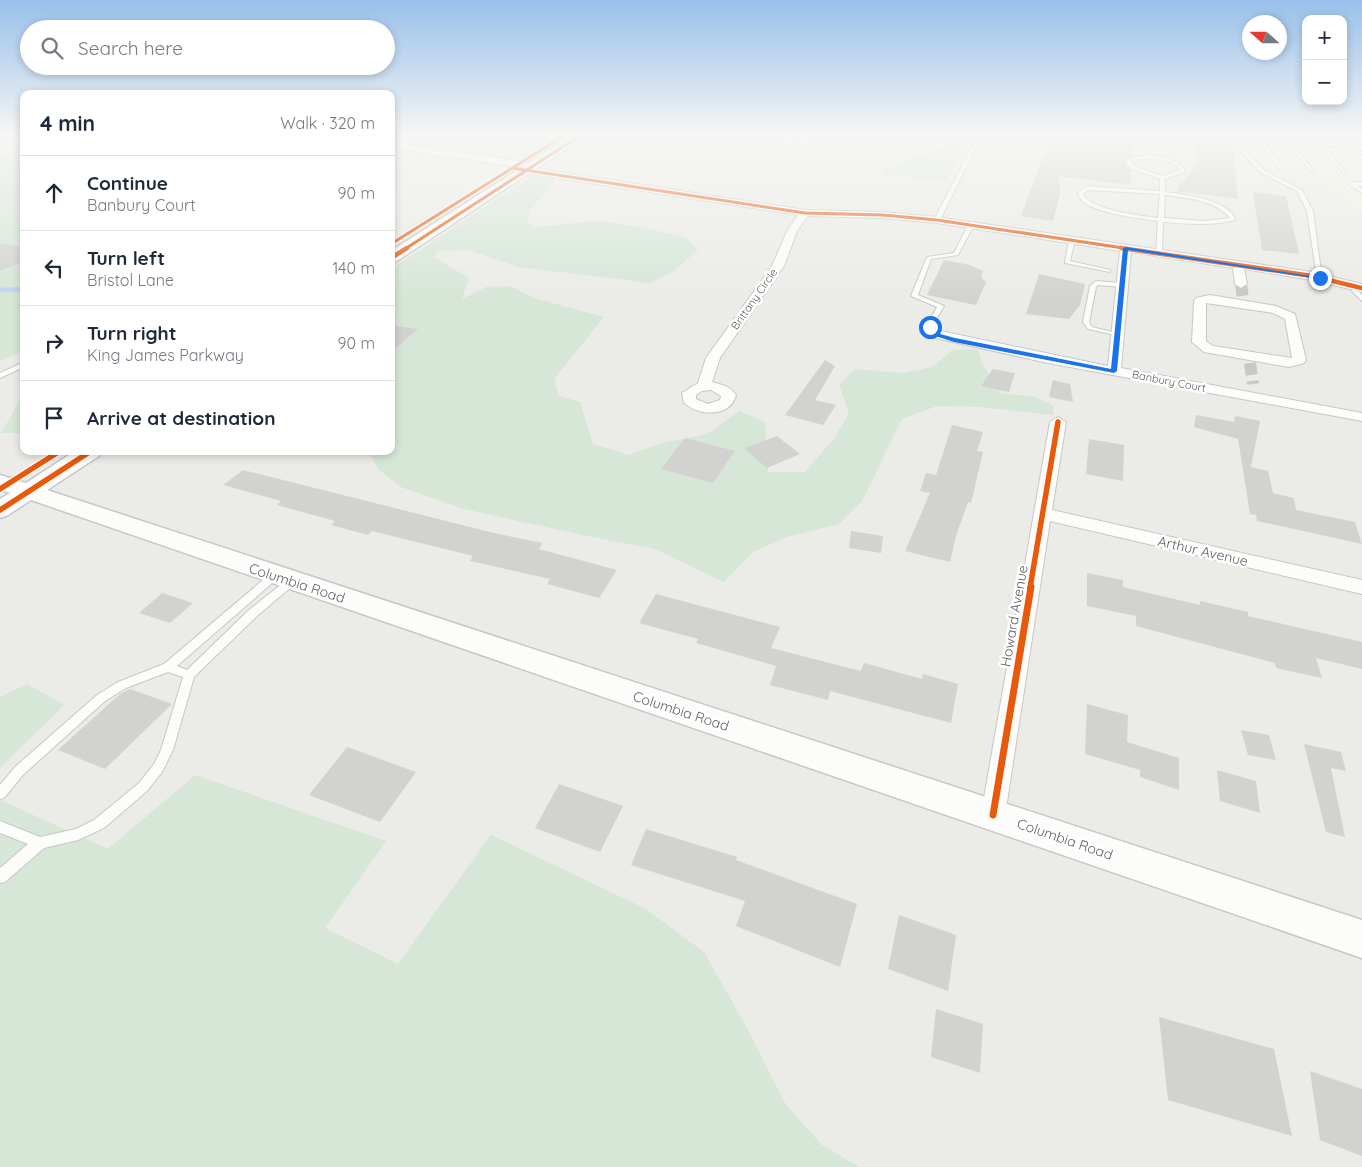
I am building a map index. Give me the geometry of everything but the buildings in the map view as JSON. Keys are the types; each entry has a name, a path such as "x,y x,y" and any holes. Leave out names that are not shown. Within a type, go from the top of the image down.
{"main road":[{"path":"395,242 484,189"},
{"path":"395,255 490,189"},
{"path":"0,510 8,487 54,455"},
{"path":"8,487 82,455"},
{"name":"Columbia Road","path":"8,487 1362,939"}],"street":[{"path":"661,189 805,213 883,215 938,220 1320,278 1359,288"},
{"name":"Brittany Circle","path":"704,386 713,358 778,266 792,231 805,213"},
{"path":"1114,371 1126,248"},
{"path":"1238,265 1241,284"},
{"path":"1210,299 1243,302 1276,310 1291,317 1299,360 1289,363 1250,360 1209,349 1199,342 1200,302 1210,299"},
{"name":"Banbury Court","path":"926,332 973,344 1114,371 1254,391 1362,417"},
{"name":"Howard Avenue","path":"993,815 1058,422"},
{"name":"Arthur Avenue","path":"1044,514 1362,587"}],"lane":[{"path":"938,220 953,189"},
{"path":"1085,189 1080,194 1085,202 1101,208 1161,219 1200,223 1225,223 1234,219 1225,208 1205,201 1120,189"},
{"path":"1159,253 1162,189"},
{"path":"1298,189 1310,212 1320,278"},
{"name":"Banbury Court","path":"926,332 941,306 914,296 922,273 929,258 956,254 971,225"},
{"path":"1072,240 1067,262 1108,271"},
{"path":"1118,335 1090,328 1086,322 1093,286 1096,283 1122,285"},
{"path":"1359,288 1355,291 1362,299"},
{"path":"0,376 20,366"},
{"path":"0,794 19,772 101,698 122,685 168,667 283,579"},
{"path":"0,876 40,844 78,834 100,824 143,787 158,768 167,750 189,675 253,613 283,579"},
{"path":"168,667 189,675"},
{"path":"0,827 40,844"}],"shaded area":[{"path":"0,189 20,189 20,352 0,361"},
{"path":"484,189 488,189 395,250 395,245"},
{"path":"512,189 549,189 529,214 527,221 535,227 598,221 642,227 686,238 698,250 675,270 650,283 519,267 468,250 439,251 434,257 469,278 462,299 486,287 510,286 534,298 604,317 554,379 559,396 580,402 593,444 628,455 663,443 707,434 739,411 765,422 768,472 805,472 833,440 849,414 839,384 856,369 902,373 933,367 952,350 978,349 981,362 1001,393 1035,397 1054,406 1053,415 980,407 937,406 902,419 862,501 839,524 787,537 753,552 724,582 655,549 464,509 401,487 378,469 370,455 395,455 395,266"},
{"path":"1335,189 1362,189 1362,213"},
{"path":"20,401 20,433 1,433"},
{"path":"27,684 64,705 0,768 0,697"},
{"path":"195,775 386,841 325,928 398,964 491,835 646,909 704,952 747,1028 786,1105 822,1145 859,1167 0,1167 0,800 108,849"}],"waterway":[{"path":"0,290 20,289"}],"tunnel":[{"path":"1241,284 1243,299"},
{"path":"1250,363 1253,384"}],"cycle path":[{"path":"395,241 478,189"},
{"path":"395,255 497,189"},
{"path":"652,189 805,213 883,215 937,220 1312,276 1362,288"},
{"path":"993,815 1058,422"},
{"path":"0,489 54,455"},
{"path":"0,510 85,455"}],"route":[{"path":"930,327 926,332 954,340 1114,371 1126,248 1320,278"}]}
